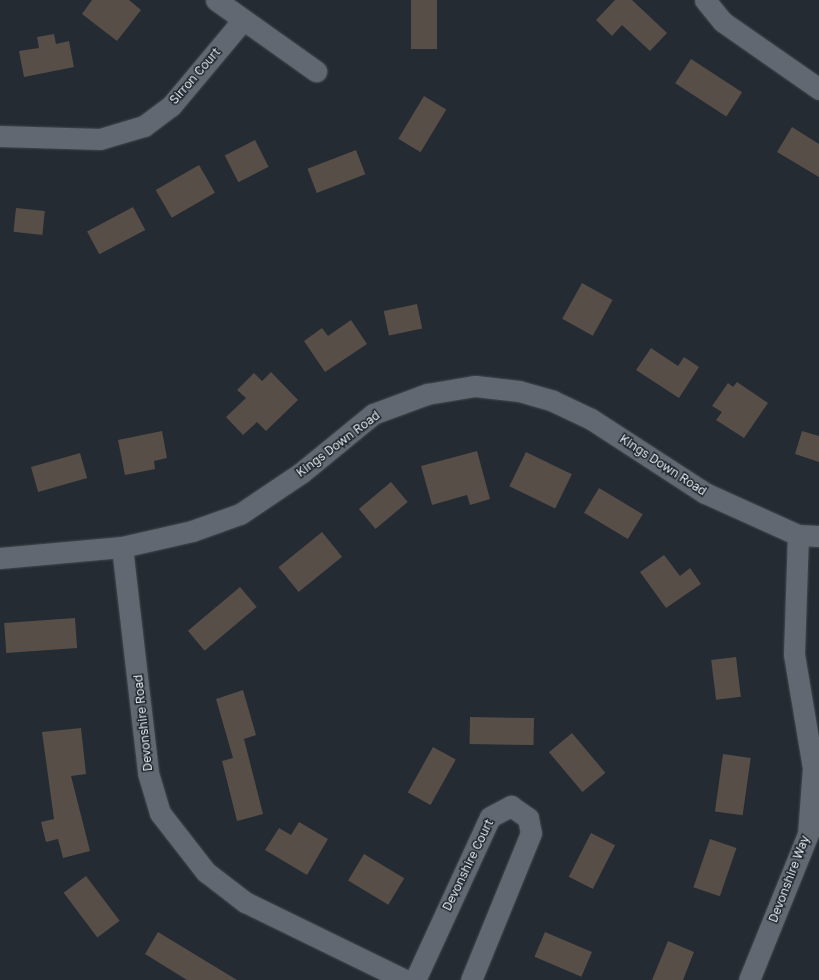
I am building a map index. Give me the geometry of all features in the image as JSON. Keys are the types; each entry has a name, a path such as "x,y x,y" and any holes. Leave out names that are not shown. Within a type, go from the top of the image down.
{"street":[{"path":"216,0 316,71"},
{"path":"705,0 723,22 819,89"},
{"name":"Sirron Court","path":"0,136 100,139 144,126 171,106 243,20"},
{"name":"Kings Down Road","path":"0,558 122,547 192,531 240,514 301,473 373,414 427,394 475,386 519,391 585,416 705,493 798,535 819,536"},
{"name":"Devonshire Way","path":"749,980 808,834 814,768 794,654 798,535"},
{"name":"Devonshire Road","path":"122,547 148,773 160,813 206,872 245,902 405,980"},
{"name":"Devonshire Court","path":"415,980 490,817 511,806 528,818 531,833 471,980"}],"building":[{"path":"92,0 129,0 141,10 117,41 82,14"},
{"path":"411,0 437,0 437,49 411,49"},
{"path":"615,0 632,0 667,33 650,51 622,25 612,36 596,20"},
{"path":"54,34 56,44 69,41 74,67 24,77 19,51 39,48 37,37"},
{"path":"691,59 742,92 726,117 675,83"},
{"path":"424,96 446,109 421,152 398,139"},
{"path":"792,127 819,144 819,177 777,152"},
{"path":"255,140 269,167 238,182 225,155"},
{"path":"356,150 365,174 317,193 307,169"},
{"path":"199,165 215,193 172,218 156,190"},
{"path":"133,207 145,230 99,254 87,231"},
{"path":"16,208 45,211 42,235 13,232"},
{"path":"582,283 613,300 593,336 562,319"},
{"path":"417,304 422,328 389,336 384,311"},
{"path":"351,320 367,344 325,372 304,341 322,328 328,336"},
{"path":"651,348 678,366 684,357 699,367 679,398 636,370"},
{"path":"271,372 298,400 266,431 257,422 243,435 226,417 246,398 237,390 254,373 262,381"},
{"path":"737,382 768,403 744,438 716,420 722,412 712,406 728,383 733,387"},
{"path":"162,431 167,458 154,461 155,469 125,475 118,440"},
{"path":"802,431 819,436 819,462 795,454"},
{"path":"477,451 490,499 470,505 467,495 432,505 421,466"},
{"path":"526,452 572,474 555,509 509,486"},
{"path":"80,453 87,478 38,492 31,467"},
{"path":"391,482 408,502 376,529 359,509"},
{"path":"599,488 643,514 628,539 584,513"},
{"path":"322,532 342,557 299,592 278,567"},
{"path":"664,555 680,576 690,568 701,584 666,608 640,572"},
{"path":"240,587 257,607 205,651 188,631"},
{"path":"75,618 77,648 6,653 4,623"},
{"path":"736,657 741,697 716,700 711,660"},
{"path":"243,690 256,735 244,739 263,814 237,821 222,761 233,758 216,699"},
{"path":"470,717 534,718 534,745 470,744"},
{"path":"81,728 86,774 71,776 90,851 63,858 58,839 46,842 41,822 54,819 42,732"},
{"path":"572,733 605,773 582,792 549,752"},
{"path":"433,747 456,760 431,805 408,792"},
{"path":"723,754 751,758 743,815 715,811"},
{"path":"299,822 328,839 307,875 265,850 279,828 291,835"},
{"path":"591,833 615,845 593,889 569,877"},
{"path":"710,839 736,848 720,896 693,887"},
{"path":"364,854 404,878 388,905 348,881"},
{"path":"86,876 120,921 97,938 64,893"},
{"path":"158,932 237,980 187,980 145,954"},
{"path":"545,932 592,952 581,977 534,957"},
{"path":"668,941 694,952 683,980 652,980"}]}
